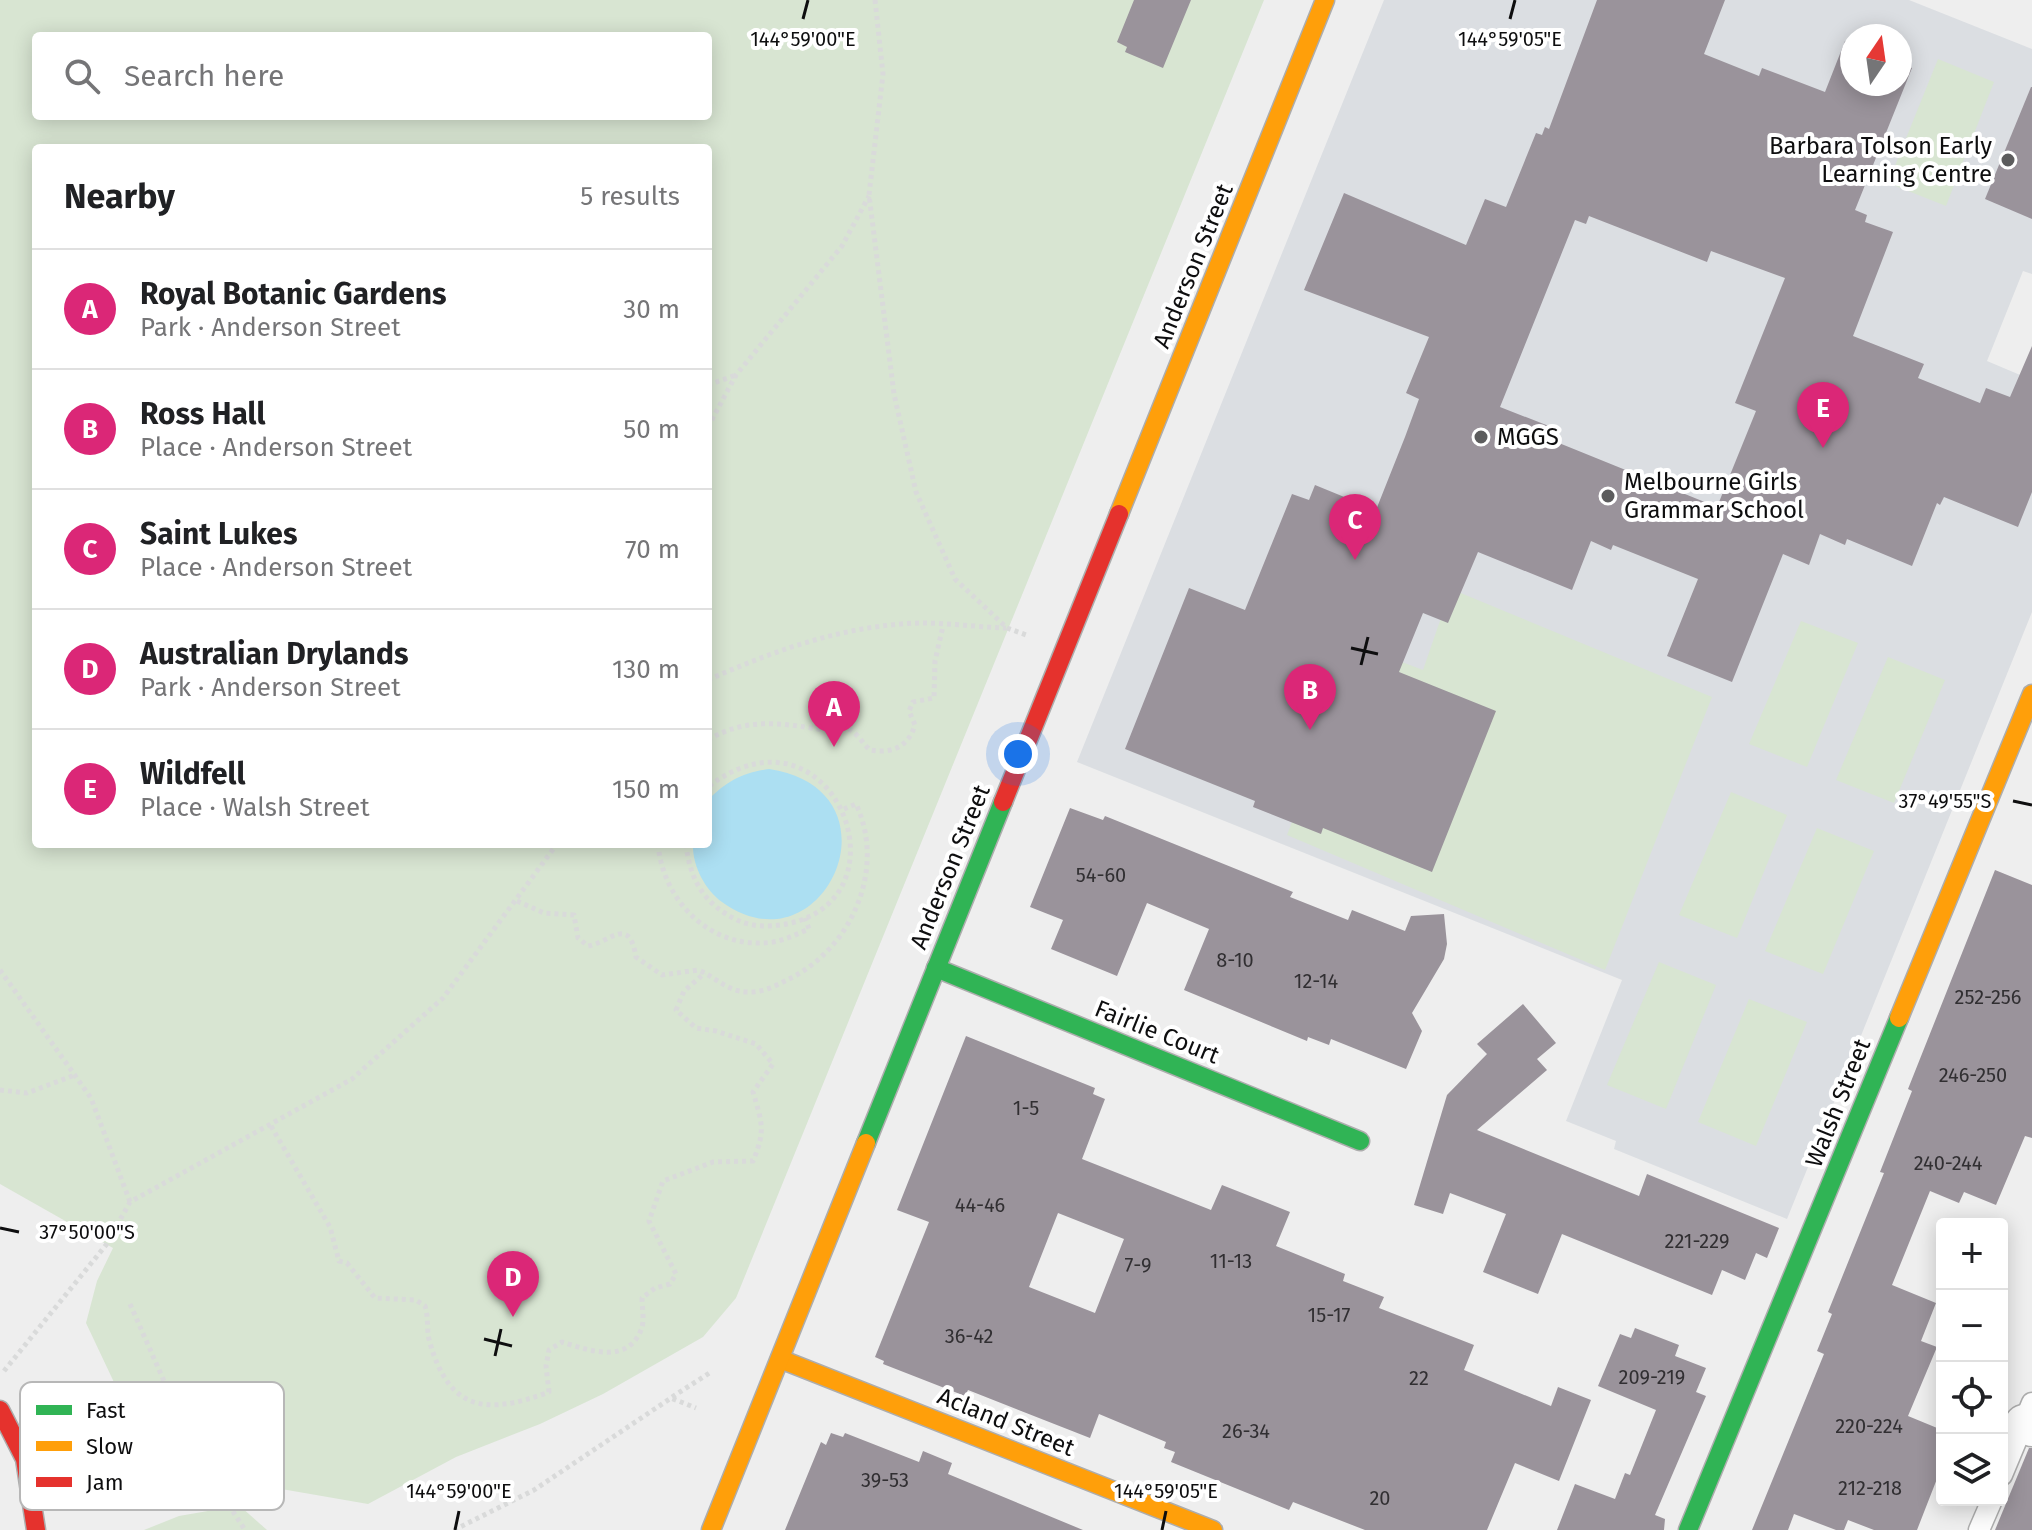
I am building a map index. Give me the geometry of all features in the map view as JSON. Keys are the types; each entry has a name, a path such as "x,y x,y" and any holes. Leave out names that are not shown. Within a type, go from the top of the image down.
{"street":[{"name":"Anderson Street","path":"711,1530 1325,0"},
{"name":"Walsh Street","path":"1688,1530 2032,694"},
{"name":"Fairlie Court","path":"936,968 1360,1141"},
{"name":"Acland Street","path":"780,1359 1213,1530"},
{"path":"0,1410 20,1449"},
{"path":"33,1510 36,1530"}],"lane":[{"path":"2008,1462 2029,1418"},
{"path":"1979,1530 1989,1506"}],"path":[{"path":"875,0 883,74 869,195 894,394 916,492 955,579 1007,628 1062,651"},
{"path":"712,420 736,375 842,246 869,195"},
{"path":"712,384 736,375"},
{"path":"712,678 768,653 857,630 922,623 1007,628"},
{"path":"712,738 726,729 763,722 786,723 826,731 852,730 870,750 890,752 906,742 915,725 909,711 913,702 934,698 935,661 943,626"},
{"path":"687,848 689,867 700,892 721,912 746,924 775,927 805,918 824,906 841,886 850,861 851,835 844,809 829,787 808,771 783,762 757,762 730,771 712,784"},
{"path":"517,901 544,913 574,915 578,938 588,946 617,933 626,935 632,940 636,957 662,975 671,977 690,970 705,973 724,987 749,992 780,984 819,962 854,914 863,886 866,855 862,817 856,804 844,809"},
{"path":"0,1376 106,1245 130,1202 352,1079 443,998 554,848"},
{"path":"659,848 665,883 687,913 703,926 753,942 773,942 809,929 805,918"},
{"path":"1,973 91,1098 130,1202"},
{"path":"271,1126 330,1227 339,1261 347,1263 375,1298 416,1300 425,1306 428,1339 438,1370 465,1401 479,1407 533,1398 549,1392 546,1366 549,1350 562,1342 601,1354 626,1349 642,1330 642,1298 655,1288 670,1284 676,1274 649,1221 663,1181 713,1162 753,1161 762,1139 764,1129 753,1092 773,1064 765,1052 756,1044 732,1035 696,1028 676,1010 684,991 705,973"},
{"path":"0,1090 27,1093 75,1075"},
{"path":"130,1304 164,1382"},
{"path":"454,1530 534,1490 711,1372"},
{"path":"671,1398 696,1408"},
{"path":"232,1510 245,1530"}],"shaded area":[{"name":"Melbourne Girls Grammar School","path":"1384,0 1909,0 2032,49 2032,274 2023,271 1987,361 2032,380 2032,612 1787,1219 1614,1149 1616,1141 1566,1121 1622,980 1077,762"}],"green space":[{"path":"0,0 1264,0 736,1298 703,1337 603,1394 540,1424 456,1457 368,1504 284,1489 284,1382 114,1382 86,1323 97,1281 113,1248 0,1184"},
{"path":"1938,59 1994,82 1946,206 1888,183"},
{"path":"1451,589 1712,697 1605,970 1287,835 1360,646 1423,670"},
{"path":"1801,621 1858,643 1807,767 1749,744"},
{"path":"1888,657 1945,680 1894,803 1836,780"},
{"path":"1731,792 1787,815 1737,938 1679,915"},
{"path":"1817,828 1874,851 1823,974 1765,951"},
{"path":"1659,962 1716,985 1666,1109 1607,1085"},
{"path":"1749,999 1807,1022 1756,1146 1698,1122"},
{"path":"214,1510 244,1510 267,1530 144,1530 179,1516"}],"water":[{"path":"769,769 811,784 834,809 842,840 836,871 818,898 792,915 759,918 722,902 710,891 697,868 693,848 712,848 712,797 736,779"}],"building":[{"path":"1134,0 1191,0 1163,68 1125,52 1127,47 1117,42"},
{"path":"1597,0 1725,0 1704,54 1759,76 1762,68 1825,92 1840,54 1840,96 1901,96 1855,210 1867,215 1865,222 1893,232 1853,336 1924,364 1918,378 1980,403 1986,388 2010,397 2032,346 2032,492 2018,527 1944,497 1940,505 1937,503 1912,566 1847,539 1845,545 1820,534 1809,565 1783,554 1732,682 1667,656 1698,579 1613,545 1611,550 1591,541 1572,590 1478,552 1448,623 1423,613 1399,672 1496,711 1432,872 1323,828 1321,834 1253,807 1255,801 1125,749 1189,588 1245,610 1292,494 1309,500 1315,485 1376,510 1405,437 1419,399 1406,393 1429,337 1304,290 1344,193 1466,245 1485,199 1506,207 1536,133 1542,135 1545,127 1549,129","holes":["1589,216 1707,262 1711,251 1785,278 1735,403 1756,411 1717,507 1554,441 1559,430 1500,407 1575,220 1586,224"]},
{"path":"2032,87 2032,219 1985,199"},
{"path":"1070,808 1103,820 1105,816 1293,892 1290,897 1348,920 1352,910 1405,931 1411,916 1444,914 1447,944 1444,959 1412,1013 1422,1031 1406,1069 1331,1039 1329,1045 1308,1037 1307,1041 1184,990 1209,929 1147,903 1117,976 1051,949 1063,920 1030,907"},
{"path":"1995,870 2032,885 2032,1138 2025,1136 1996,1205 1964,1192 1959,1203 1930,1191 1892,1285 1936,1303 1921,1341 1936,1347 1936,1349 1908,1416 1936,1428 1936,1481 1917,1530 1874,1530 1848,1520 1844,1530 1836,1530 1794,1514 1788,1530 1752,1530 1824,1354 1817,1351 1832,1314 1828,1312 1884,1173 1880,1172 1912,1091 1908,1089"},
{"path":"1523,1004 1556,1043 1537,1059 1547,1070 1477,1130 1639,1196 1647,1174 1779,1228 1767,1258 1756,1253 1745,1280 1722,1270 1712,1295 1562,1234 1538,1294 1483,1272 1506,1214 1450,1193 1443,1214 1414,1205 1447,1095 1487,1054 1477,1044"},
{"path":"966,1036 1095,1088 1093,1094 1105,1099 1082,1159 1211,1210 1222,1185 1290,1212 1276,1246 1345,1274 1343,1281 1384,1297 1379,1308 1474,1345 1464,1370 1551,1406 1558,1387 1591,1400 1559,1481 1515,1463 1487,1530 1365,1530 1293,1502 1289,1510 1171,1462 1175,1452 1164,1448 1166,1442 1099,1414 1090,1438 968,1390 965,1396 883,1364 884,1361 875,1357 929,1222 897,1210","holes":["1058,1213 1124,1239 1095,1313 1029,1287"]},
{"path":"1635,1328 1679,1345 1675,1356 1706,1368 1696,1392 1706,1396 1655,1515 1665,1519 1664,1530 1557,1530 1575,1484 1615,1499 1625,1473 1630,1475 1656,1410 1598,1386 1620,1334 1631,1338"},
{"path":"831,1433 843,1437 845,1433 919,1462 923,1451 952,1463 948,1474 1083,1530 785,1530 821,1442 826,1445"},
{"path":"2029,1448 2032,1448 2032,1530 1995,1530 2005,1506 2008,1506 2008,1499"}],"traffic: fast":[{"path":"866,1143 1003,802"},
{"path":"936,968 1360,1141"},
{"path":"1688,1530 1899,1018"}],"traffic: slow":[{"path":"1119,514 1325,0"},
{"path":"1899,1018 2032,694"},
{"path":"711,1530 866,1143"},
{"path":"780,1359 1213,1530"}],"traffic: jam":[{"path":"1003,802 1119,514"},
{"path":"0,1410 20,1449"},
{"path":"33,1510 36,1530"}],"place":[{"name":"Barbara Tolson Early Learning Centre","path":"2008,160"},
{"name":"MGGS","path":"1481,437"},
{"name":"Wildfell","path":"1823,448"},
{"name":"Melbourne Girls Grammar School","path":"1608,496"},
{"name":"Saint Lukes","path":"1355,560"},
{"name":"Ross Hall","path":"1310,730"},
{"name":"Royal Botanic Gardens","path":"834,747"},
{"name":"Australian Drylands","path":"513,1317"}]}
